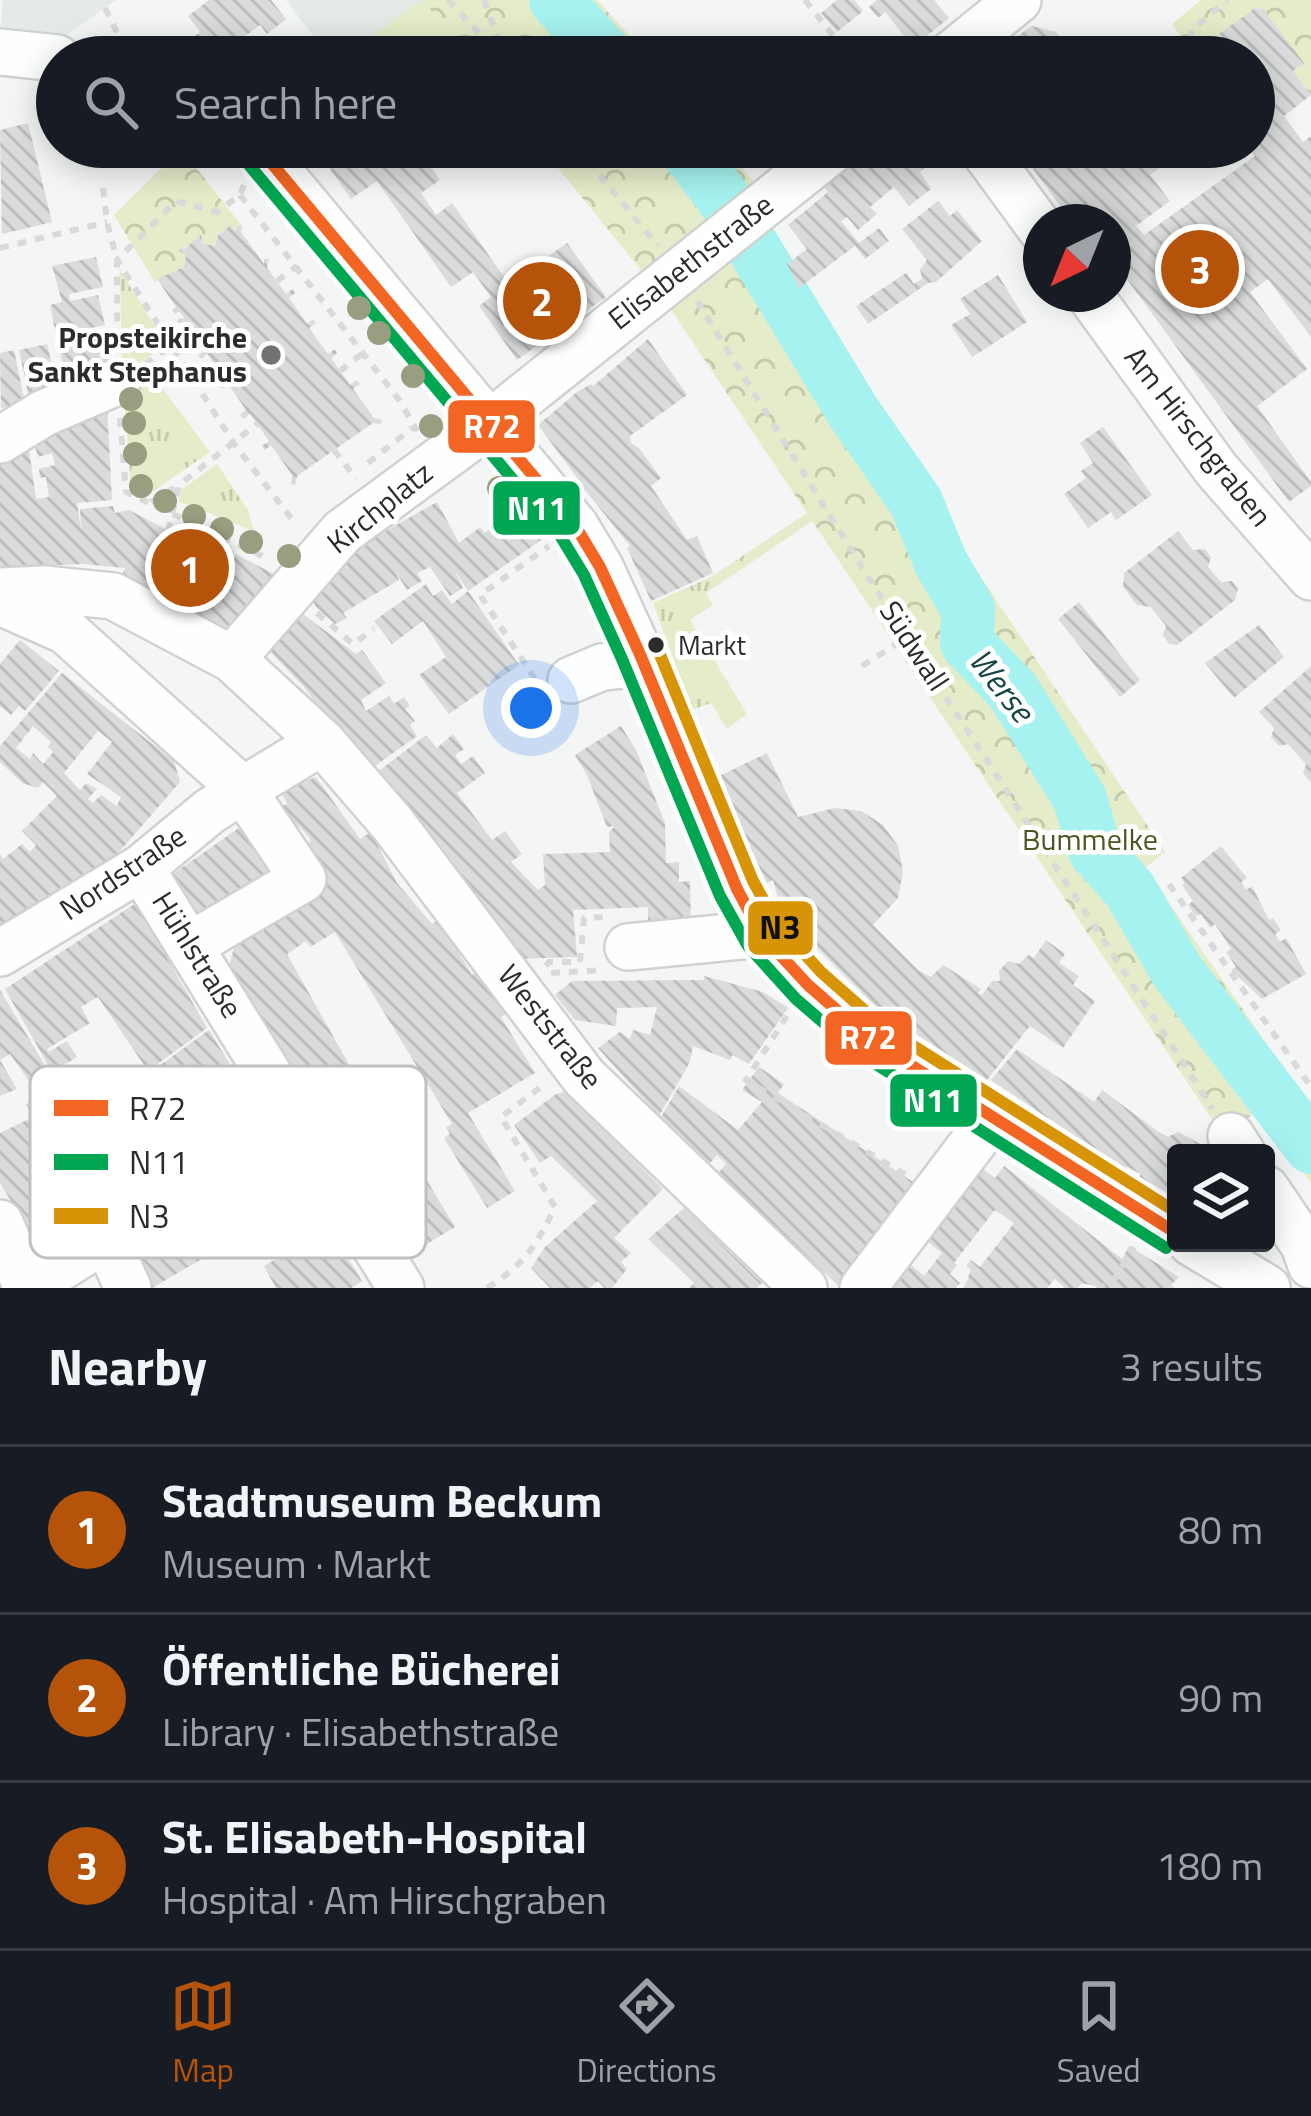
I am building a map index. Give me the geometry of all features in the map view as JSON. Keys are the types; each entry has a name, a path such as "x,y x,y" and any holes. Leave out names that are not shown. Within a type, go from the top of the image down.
{"street":[{"path":"974,36 1018,0"},
{"path":"0,52 36,56"},
{"path":"275,168 576,527 601,567 736,889 761,934 808,985 871,1040 1167,1227"},
{"name":"Elisabethstraße","path":"490,422 809,168"},
{"path":"996,168 1023,204"},
{"name":"Am Hirschgraben","path":"1102,312 1216,469 1311,577"},
{"path":"0,440 44,413 117,382"},
{"name":"Kirchplatz","path":"232,659 285,578 490,422"},
{"path":"0,591 44,589 112,596 232,659 322,742 243,808"},
{"path":"0,602 66,632 243,808 302,879 192,944"},
{"path":"558,687 602,668 644,663"},
{"name":"Weststraße","path":"322,742 392,823 584,1077 804,1288"},
{"name":"Nordstraße","path":"0,953 141,868 210,811 243,808"},
{"name":"Hühlstraße","path":"141,868 266,1066"},
{"path":"628,947 761,934"},
{"path":"863,1288 991,1118"},
{"path":"1275,1202 1304,1245 1311,1265"},
{"path":"0,1223 27,1288 75,1258"},
{"path":"1207,1252 1267,1288"},
{"path":"115,1258 128,1288"},
{"name":"Hühlstraße","path":"383,1258 401,1288"}],"path":[{"path":"448,0 483,36"},
{"path":"484,0 496,36"},
{"path":"805,0 833,36"},
{"path":"1190,36 1227,0"},
{"path":"105,8 119,36"},
{"name":"Südwall","path":"594,168 678,271 1236,1144"},
{"path":"104,188 117,260 117,382 126,492 173,512 285,578 353,644 374,629"},
{"path":"117,260 176,200 217,212 241,195 400,401 412,428"},
{"path":"0,248 107,222"},
{"path":"117,260 235,445 295,522"},
{"path":"277,281 297,266"},
{"path":"173,346 193,332"},
{"path":"340,370 363,353"},
{"path":"149,503 235,445 256,424"},
{"path":"334,450 353,475"},
{"path":"168,531 179,485"},
{"path":"558,687 480,595 576,527"},
{"path":"862,665 909,636"},
{"path":"1169,884 1311,1087"},
{"path":"541,974 549,962 580,962 584,918 615,916 628,947"},
{"path":"566,972 579,972"},
{"path":"808,985 746,1079 913,1179"},
{"path":"488,1288 520,1267 555,1207 501,1117 521,1103"},
{"path":"1096,1288 1111,1285"}],"shaded area":[{"path":"3,0 116,0 65,36 0,33"},
{"path":"286,0 422,0 373,36 313,36"}],"green space":[{"path":"422,0 597,0 630,36 451,36"},
{"path":"422,0 451,36 372,36"},
{"path":"1201,0 1311,0 1311,95 1293,71 1303,63 1263,9 1255,8 1221,36 1180,36 1172,24"},
{"path":"162,168 196,168 242,226 218,234 215,246 203,244 198,236 179,250 186,255 184,267 155,282 114,215"},
{"path":"558,168 742,168 757,186 645,275"},
{"name":"Bummelke","path":"757,243 1165,852 1145,868 1311,1108 1311,1183 1259,1110 1223,1136 668,305"},
{"path":"120,270 166,344 122,376"},
{"path":"154,377 210,452 149,494 131,487 124,396"},
{"path":"217,464 248,510 254,531 178,501 182,489"},
{"path":"807,513 814,520 706,593 713,605 690,620 747,714 727,729 711,703 692,710 653,603 711,577"}],"building":[{"path":"209,0 271,0 286,19 267,34 260,25 245,36 195,36 200,32 188,16"},
{"path":"837,0 854,0 863,11 837,32 821,13"},
{"path":"877,0 934,0 949,18 927,36 904,36 885,12 878,18 869,7"},
{"path":"1255,8 1263,9 1304,63 1293,71 1311,95 1284,116 1303,142 1311,136 1311,337 1268,279 1250,292 1307,369 1257,406 1311,482 1289,502 1131,285 1131,204 1059,204 1032,168 1157,168 1150,175 1170,201 1136,226 1144,235 1238,168 1275,168 1275,36 1220,36"},
{"path":"1032,26 1059,36 1017,36"},
{"path":"28,123 52,222 2,234 0,130"},
{"path":"432,168 440,180 421,193 436,215 452,203 509,284 567,243 606,297 517,360 479,306 491,297 473,272 451,287 377,181 351,199 330,169"},
{"path":"848,168 925,168 920,172 931,189 909,206 894,187 870,207 877,214 858,230 847,217 841,221 859,243 879,228 889,241 865,259 855,246 799,288 787,264 807,249 788,225 828,192 824,187"},
{"path":"938,201 950,216 957,210 982,241 936,282 868,324 856,306 906,273 914,284 922,279 920,269 927,260 902,229"},
{"name":"Propsteikirche Sankt Stephanus","path":"231,225 235,232 242,226 241,232 264,264 269,259 267,268 286,294 293,289 289,298 307,324 313,319 316,323 309,328 328,354 335,349 331,358 350,385 357,380 360,384 353,389 374,418 382,420 297,476 295,485 271,445 265,450 262,446 269,441 250,414 243,419 240,415 246,410 228,384 222,389 219,385 226,380 207,354 201,359 198,355 205,351 187,324 178,322 178,318 185,319 172,310 176,307 157,279 184,267 186,255 179,251 181,247 201,235 203,244 215,246 218,235"},
{"path":"96,257 103,287 69,294 70,301 98,295 105,325 76,331 77,338 101,334 107,362 64,370 58,342 69,340 68,333 56,335 50,305 62,302 52,266"},
{"path":"998,275 1027,322 972,357 951,325 970,314 960,299"},
{"path":"648,339 687,395 630,436 631,443 661,478 651,486 687,540 697,536 713,573 651,601 630,546 585,490 581,493 574,483 578,479 538,425"},
{"path":"47,344 57,388 28,393 19,350"},
{"path":"14,350 25,403 1,408 0,353"},
{"path":"107,405 112,500 77,503 81,530 80,509 113,506 115,513 129,510 231,563 236,554 281,578 227,644 117,586 125,568 83,564 0,568 0,452 27,435 36,499 49,497 46,477 40,478 39,469 55,465 52,453 38,457 31,432"},
{"path":"1103,427 1152,495 1116,520 1111,512 1088,528 1064,494 1086,478 1081,471 1093,463 1080,443"},
{"path":"437,502 459,543 480,527 484,533 495,526 492,522 524,505 547,536 468,591 455,571 463,588 450,596 430,567 417,573 422,581 407,590 395,571 399,580 343,613 347,618 335,624 316,607 308,592 357,547"},
{"path":"1178,531 1193,550 1205,549 1211,557 1208,567 1221,582 1232,581 1238,589 1235,600 1177,645 1169,644 1163,635 1166,626 1151,607 1137,605 1123,587 1124,573"},
{"path":"426,584 433,596 442,590 452,604 468,591 519,665 449,714 419,675 446,657 423,621 392,644 374,621"},
{"path":"1079,602 1140,680 1120,697 1058,619"},
{"path":"299,611 356,654 362,650 386,683 361,700 366,711 389,696 394,704 404,697 410,706 405,709 415,721 410,725 417,736 365,773 305,688 256,637"},
{"path":"1259,625 1284,657 1234,698 1205,663"},
{"path":"20,640 59,671 25,711 19,706 11,715 0,706 0,664"},
{"path":"1311,666 1311,783 1303,773 1306,764 1288,744 1279,746 1271,737 1274,728 1259,712"},
{"path":"62,673 174,761 180,782 113,859 0,929 0,854 3,859 22,844 30,852 36,845 22,831 57,796 43,782 38,788 22,783 0,762 0,746","holes":["33,726 51,742 48,747 53,752 43,764 33,753 30,759 16,748","98,731 112,742 87,774 121,797 117,806 101,795 93,803 88,799 97,789 86,783 80,790 64,773"]},
{"path":"621,726 636,750 665,823 666,863 679,862 679,882 690,881 691,925 648,927 648,907 573,910 577,957 515,959 372,776 426,735 437,748 453,734 464,749 455,755 461,764 473,756 485,773 457,793 492,840 505,831 522,854 511,862 538,890 545,885 543,854 610,852 609,832 615,826 607,827 575,755"},
{"path":"767,753 798,817 835,808 861,811 883,825 898,846 903,872 898,898 873,925 918,970 931,977 943,965 981,989 978,993 982,995 992,981 1000,981 999,971 1008,961 1019,964 1028,955 1034,958 1046,940 1065,954 1059,963 1079,976 1073,985 1095,1001 1063,1048 1030,1026 987,1080 879,1010 805,936 810,931 779,901 773,880 767,883 717,777"},
{"path":"316,777 360,839 371,832 397,883 432,924 439,920 472,975 476,972 506,1014 501,1017 535,1073 468,1113 515,1191 487,1208 444,1138 450,1134 446,1127 452,1124 426,1081 426,1066 417,1066 335,932 310,947 306,941 287,954 350,1066 290,1066 229,967 237,936 311,840 298,825 300,830 285,836 273,810 287,804 281,791"},
{"path":"253,818 285,865 195,928 163,881"},
{"path":"1221,846 1247,878 1241,882 1246,890 1252,886 1269,920 1273,918 1281,930 1275,934 1280,942 1286,938 1306,974 1262,999 1231,970 1236,967 1226,952 1231,949 1215,924 1210,928 1201,914 1196,916 1182,885 1181,878"},
{"path":"136,903 207,1028 155,1066 145,1066 98,997 81,1007 90,1023 47,1049 67,1041 77,1057 62,1066 49,1066 5,989"},
{"path":"704,976 763,992 788,1008 749,1064 693,1046 690,1062 659,1116 598,1048 620,1032 630,1039 633,1030 650,1035 657,1007 617,1008 616,1026 575,1020 555,995 572,981 704,980"},
{"path":"0,990 45,1066 30,1066 30,1083 10,1054 0,1060"},
{"path":"209,1030 231,1066 159,1066"},
{"path":"1017,1049 1094,1102 1102,1090 1168,1137 1178,1132 1200,1144 1167,1144 1167,1193 991,1080"},
{"path":"0,1060 17,1089 0,1096"},
{"path":"759,1067 784,1084 778,1093 927,1191 841,1288 732,1186 719,1172 726,1164 717,1155 710,1163 661,1117 679,1086 738,1130 762,1102 742,1090"},
{"path":"567,1091 663,1189 614,1238 631,1253 621,1262 627,1269 612,1288 598,1281 590,1288 550,1288 531,1268 545,1247 597,1201 551,1156 540,1163 514,1125"},
{"path":"30,1118 30,1245 19,1214 0,1183 0,1133"},
{"path":"971,1160 995,1178 1004,1166 1122,1259 1129,1246 1179,1277 1171,1285 1174,1288 1102,1288 1082,1283 1078,1288 1065,1288 1055,1279 1047,1288 964,1288 971,1270 966,1266 971,1260 980,1267 1014,1223 995,1210 954,1263 950,1274 960,1283 956,1288 873,1288 894,1260 906,1269 910,1264 924,1276 942,1253 915,1232"},
{"path":"426,1179 455,1227 426,1245"},
{"path":"684,1208 762,1283 757,1288 689,1288 694,1283 648,1239"},
{"path":"134,1258 204,1258 152,1288"},
{"path":"277,1258 348,1258 362,1281 351,1288 276,1288 264,1266"}],"waterway":[{"name":"Werse","path":"556,0 589,36"},
{"name":"Werse","path":"700,168 854,413 916,502 941,563 968,609 967,643 1013,691 1080,799 1095,851 1130,890 1177,971 1311,1147"}],"transit line":[{"name":"N11","path":"252,168 561,537 584,575 720,896 748,946 796,999 860,1054 1166,1248"},
{"name":"R72","path":"276,168 576,527 639,652 737,889 761,934 808,985 871,1040 1167,1227"},
{"name":"N3","path":"656,645 753,881 776,923 821,972 882,1026 1167,1206"}],"place":[{"name":"St. Elisabeth-Hospital","path":"1200,269"},
{"name":"Öffentliche Bücherei","path":"542,301"},
{"name":"Propsteikirche Sankt Stephanus","path":"271,355"},
{"name":"Stadtmuseum Beckum","path":"190,568"},
{"name":"Markt","path":"656,645"}]}
